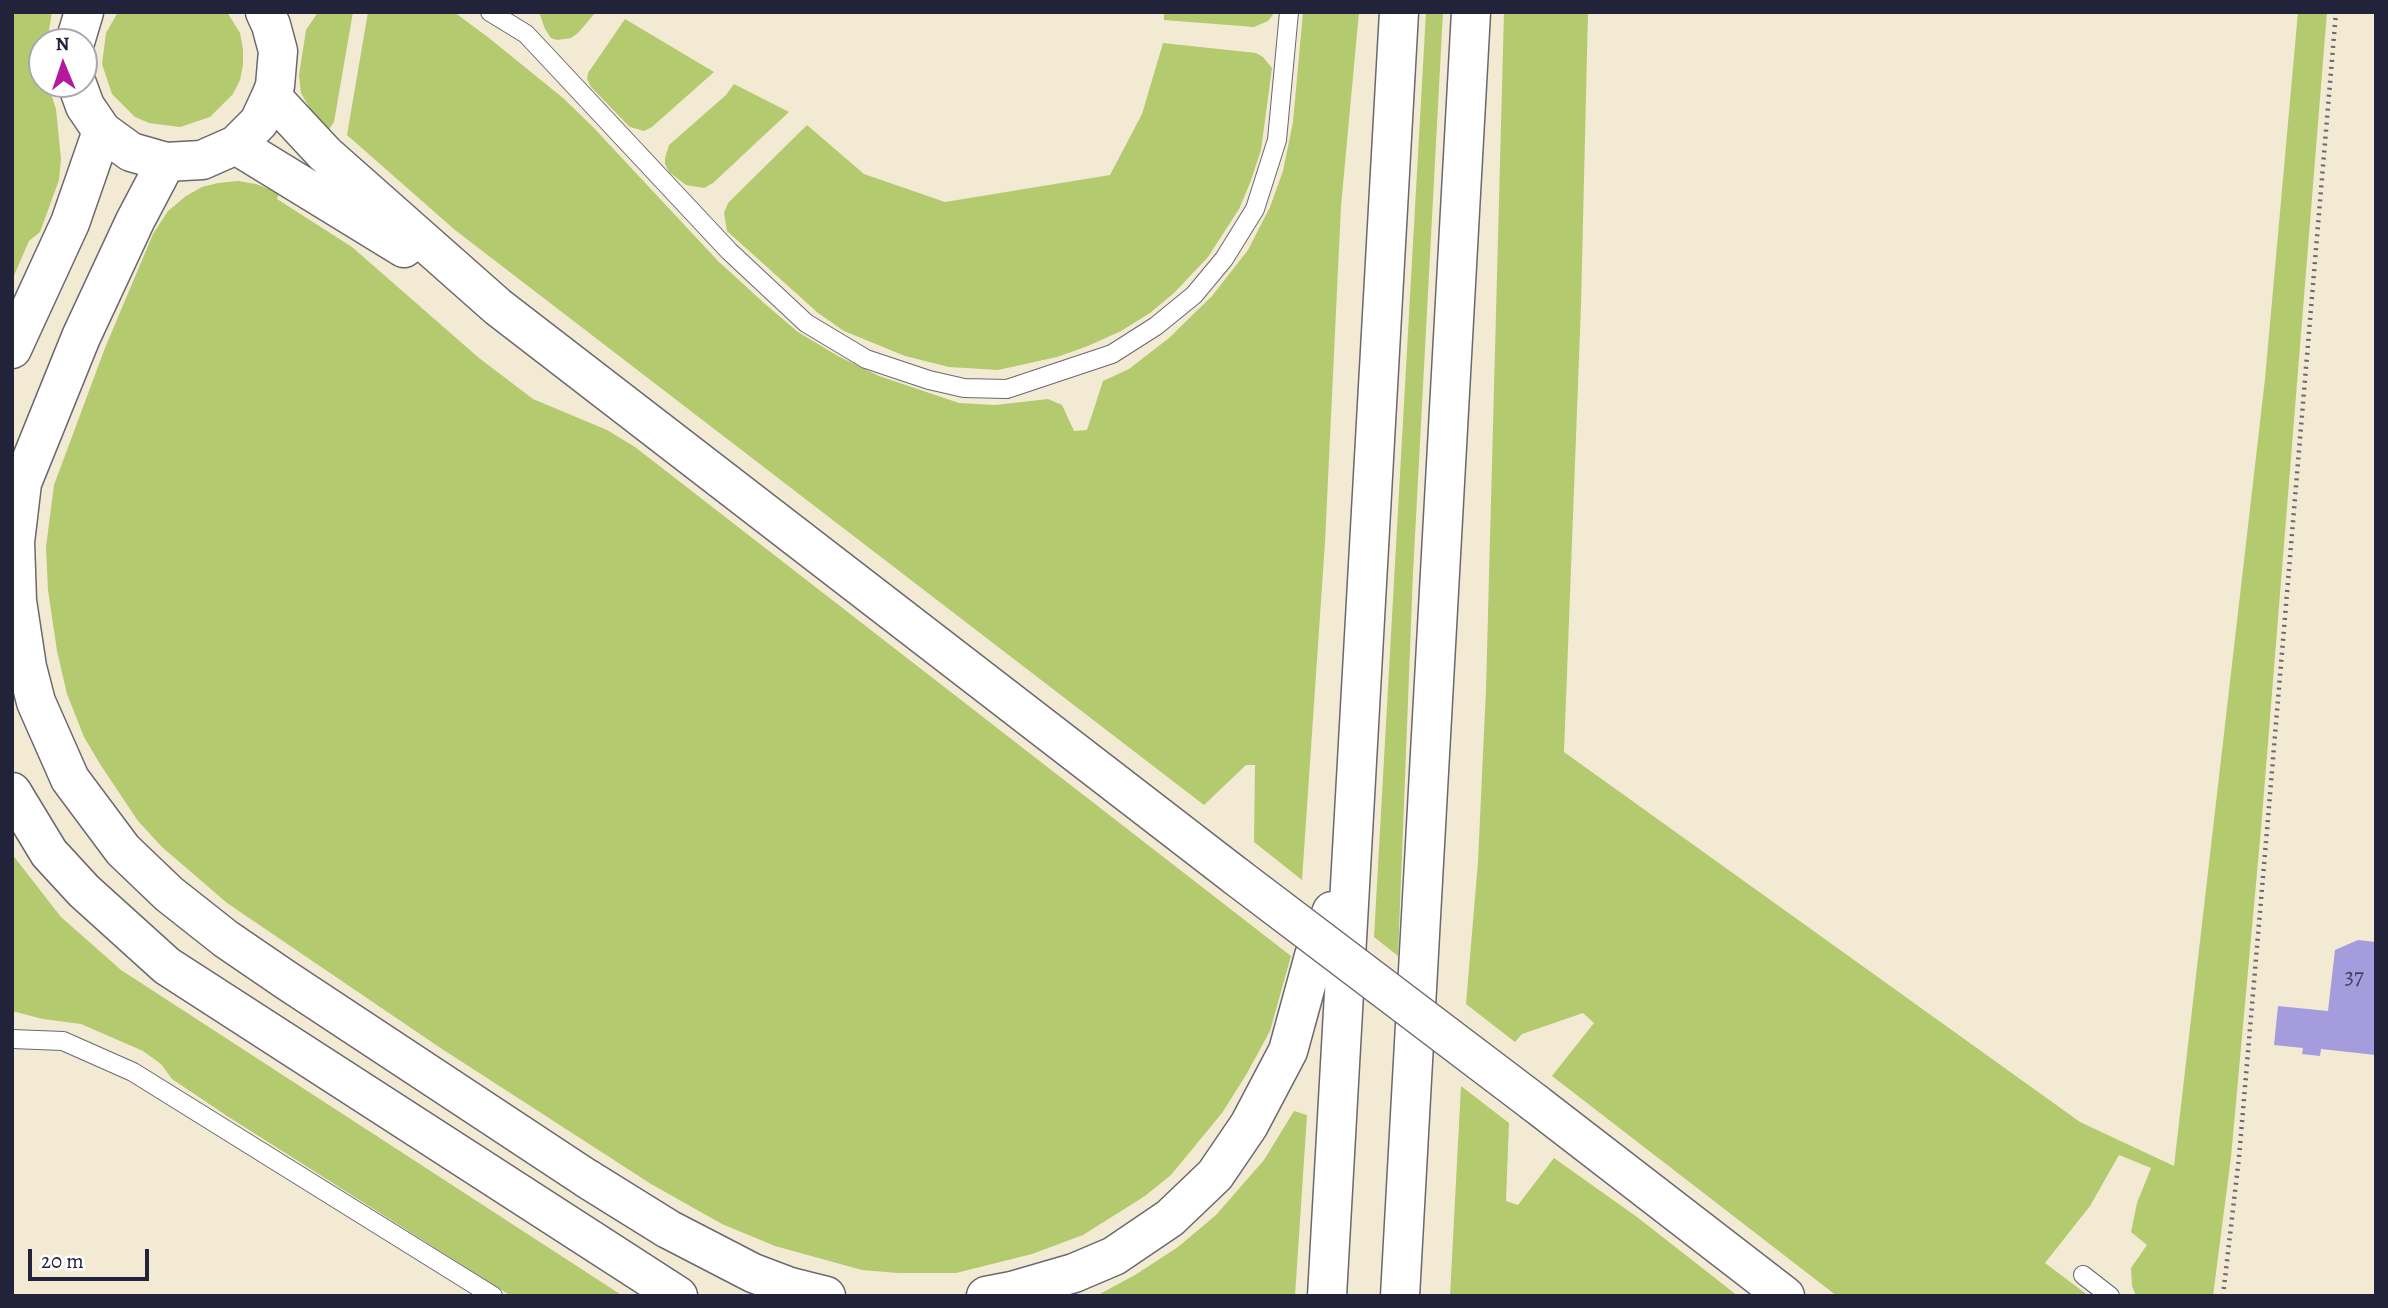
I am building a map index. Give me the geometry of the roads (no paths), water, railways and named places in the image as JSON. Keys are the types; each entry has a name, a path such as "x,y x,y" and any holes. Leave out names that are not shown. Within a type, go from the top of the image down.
{"main road":[{"path":"1327,1296 1399,12"},
{"path":"1400,1296 1471,12"},
{"path":"82,98 102,131 131,152 166,162 202,160 236,145 258,122 271,96 278,63 272,17"},
{"path":"271,96 325,154 498,307 1785,1296"},
{"path":"12,349 70,223 102,131"},
{"path":"236,145 498,307"},
{"path":"166,162 135,221 81,337 22,483 15,542 17,601 27,667 36,702 70,779 123,850 169,894 226,939 286,980 575,1171 668,1228 753,1273 827,1296"},
{"path":"12,792 50,853 84,891 167,965 678,1296"},
{"path":"986,1296 1012,1292 1074,1273 1114,1256 1170,1218 1215,1175 1249,1125 1288,1051 1314,956 1352,864"}],"lane":[{"path":"490,12 526,34 729,251 806,323 878,364 929,380 964,387 1007,389 1112,354 1156,326 1194,295 1224,259 1255,209 1277,140 1289,12"},
{"path":"516,12 526,34"},
{"path":"12,1039 62,1041 133,1072 493,1296"},
{"path":"2083,1275 2110,1296"}]}
